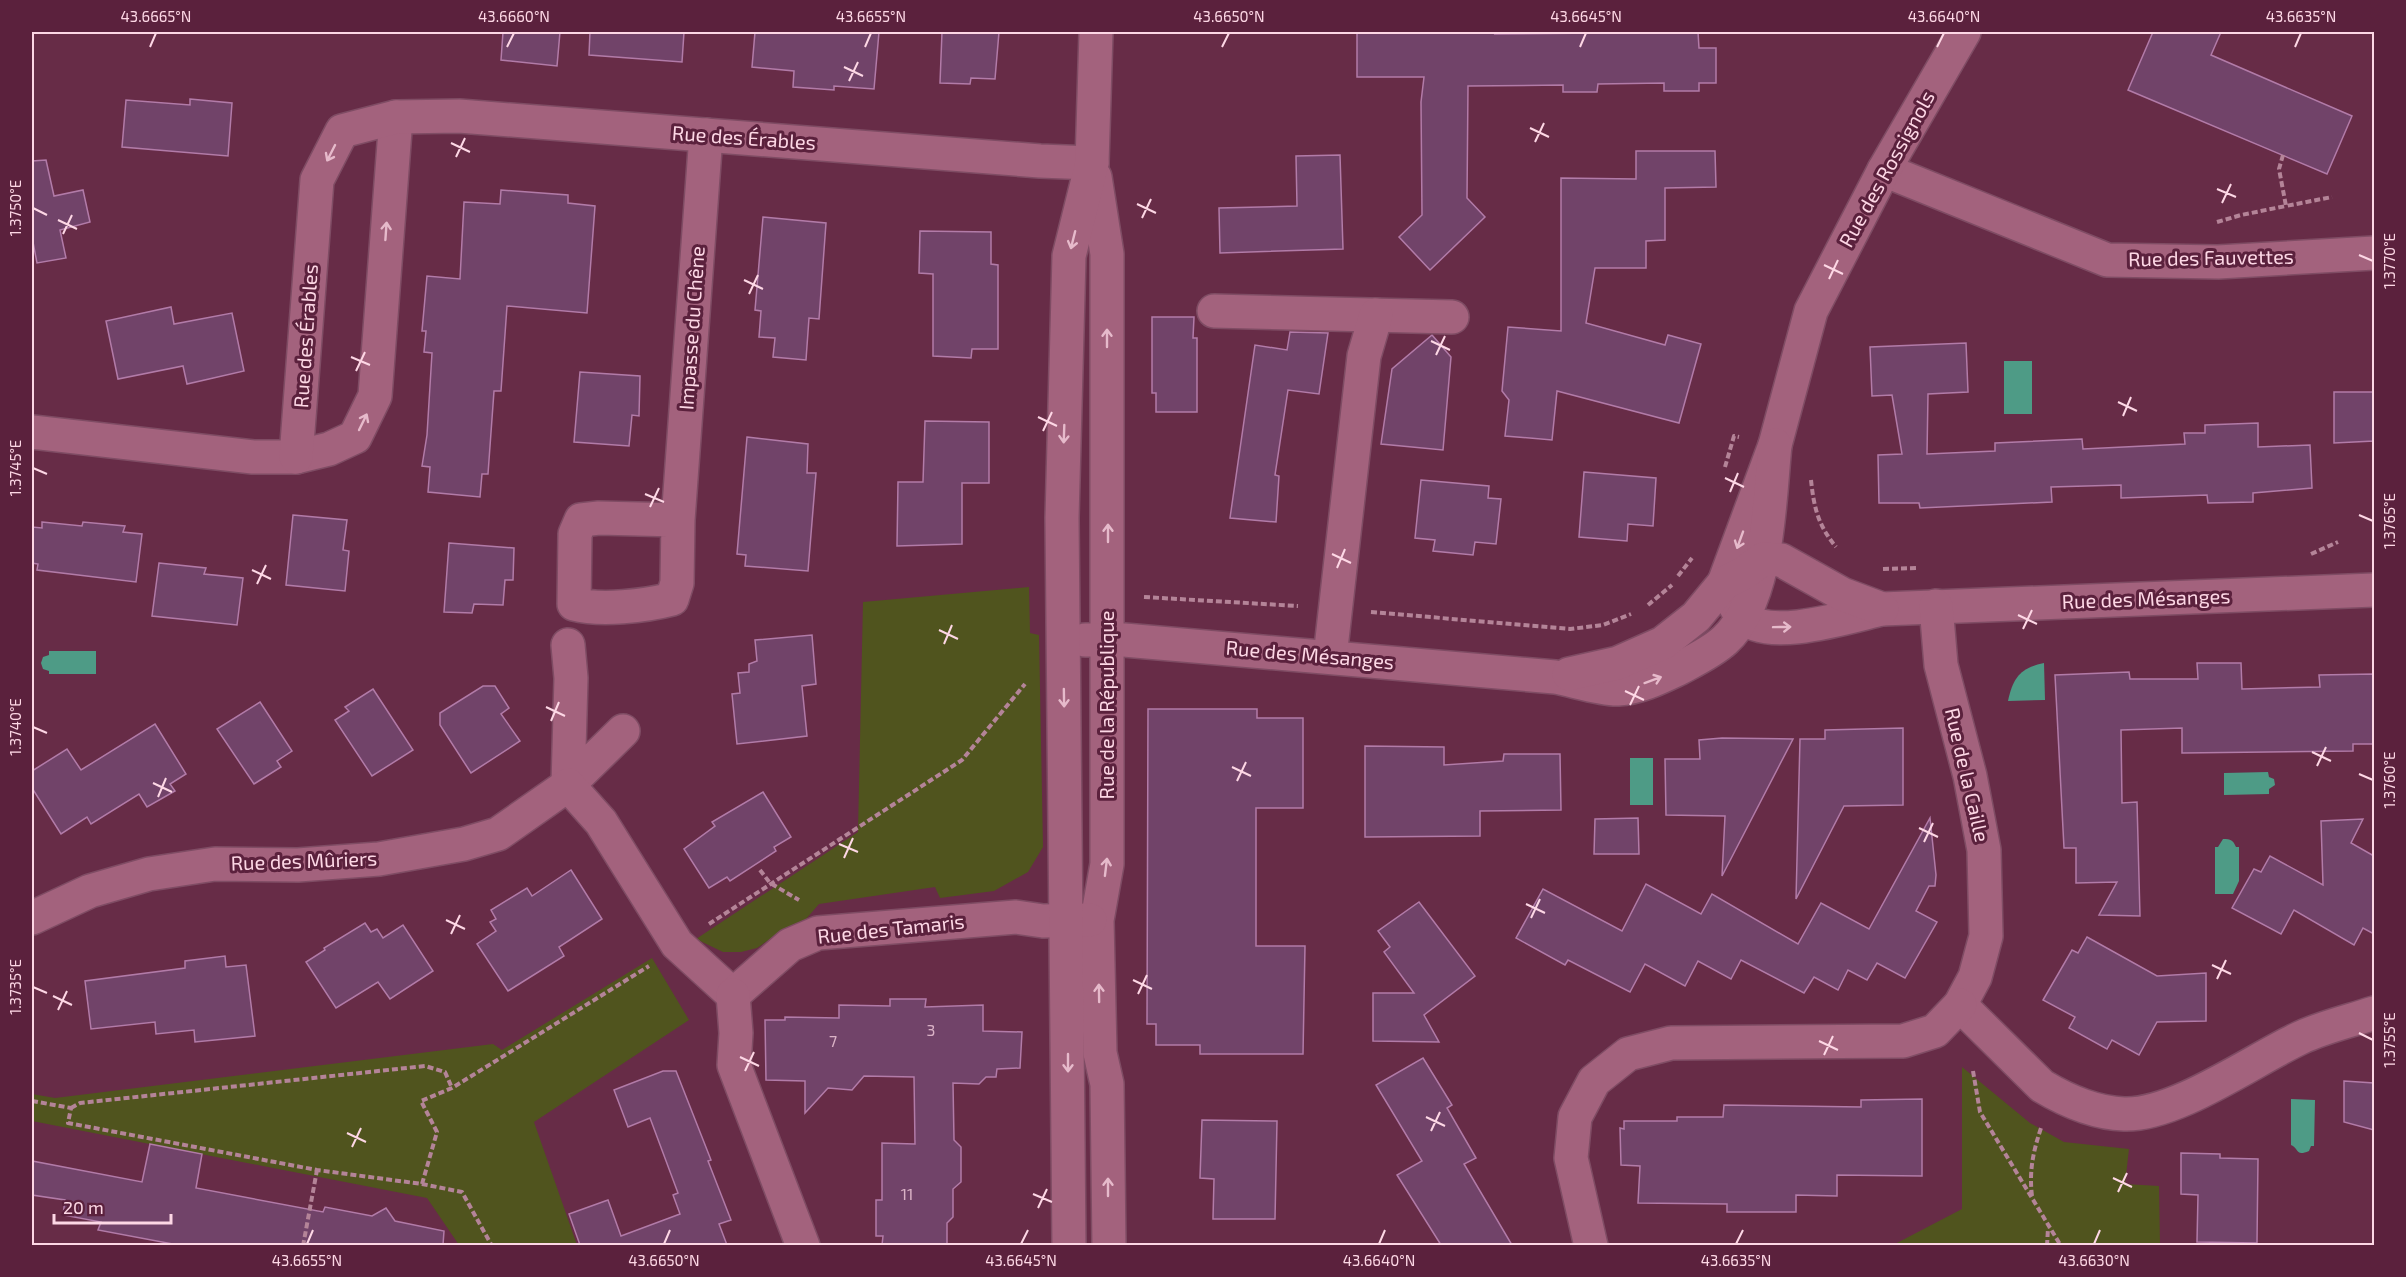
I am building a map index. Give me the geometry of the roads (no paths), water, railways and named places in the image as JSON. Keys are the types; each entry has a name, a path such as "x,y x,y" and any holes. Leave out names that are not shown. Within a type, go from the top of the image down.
{"street":[{"name":"Rue de la République","path":"1096,32 1092,163 1107,254 1107,864 1069,921 1107,1084 1108,1245"},
{"name":"Rue des Rossignols","path":"1724,583 1775,445 1811,311 1957,34"},
{"name":"Rue des Érables","path":"296,457 317,180 342,131 396,117 459,116 1040,161 1092,163"},
{"path":"32,432 252,457 296,457 329,449 355,437 375,396 396,117"},
{"name":"Impasse du Chêne","path":"678,520 706,135"},
{"name":"Rue de la République","path":"1069,1245 1069,921 1062,518 1069,256 1092,163"},
{"name":"Rue des Fauvettes","path":"1884,170 2108,260 2218,262 2374,253"},
{"path":"1214,311 1452,317"},
{"path":"1330,657 1364,356 1376,315"},
{"name":"Rue des Rossignols","path":"1763,559 1775,445"},
{"name":"Rue des Mésanges","path":"1064,640 1108,640 1556,677 1617,689 1653,681 1691,663 1725,640 1742,616 1755,588 1763,559"},
{"name":"Rue des Mésanges","path":"1556,677 1618,663 1664,643 1696,617 1724,583 1763,559 1781,560 1842,594 1882,609"},
{"path":"1724,583 1742,616"},
{"name":"Rue des Mésanges","path":"1742,616 1759,625 1778,628 1822,624 1882,609 2374,590"},
{"name":"Rue de la Caille","path":"1591,1245 1572,1158 1575,1117 1594,1081 1628,1054 1671,1043 1903,1041 1935,1030 1960,1005 1975,977 1986,936 1984,850 1970,776 1941,665 1936,606"},
{"path":"568,645 571,678 568,785 600,822 677,945 733,995 736,1033 734,1065 803,1245"},
{"name":"Rue des Mûriers","path":"32,918 90,891 149,874 215,864 298,865 379,859 464,844 498,834 568,785 623,731"},
{"name":"Rue des Tamaris","path":"733,995 790,945 818,933 1016,917 1069,921"},
{"path":"1960,1005 2042,1086 2056,1095 2089,1108 2125,1114 2154,1111 2210,1087 2302,1037 2374,1013"}]}
